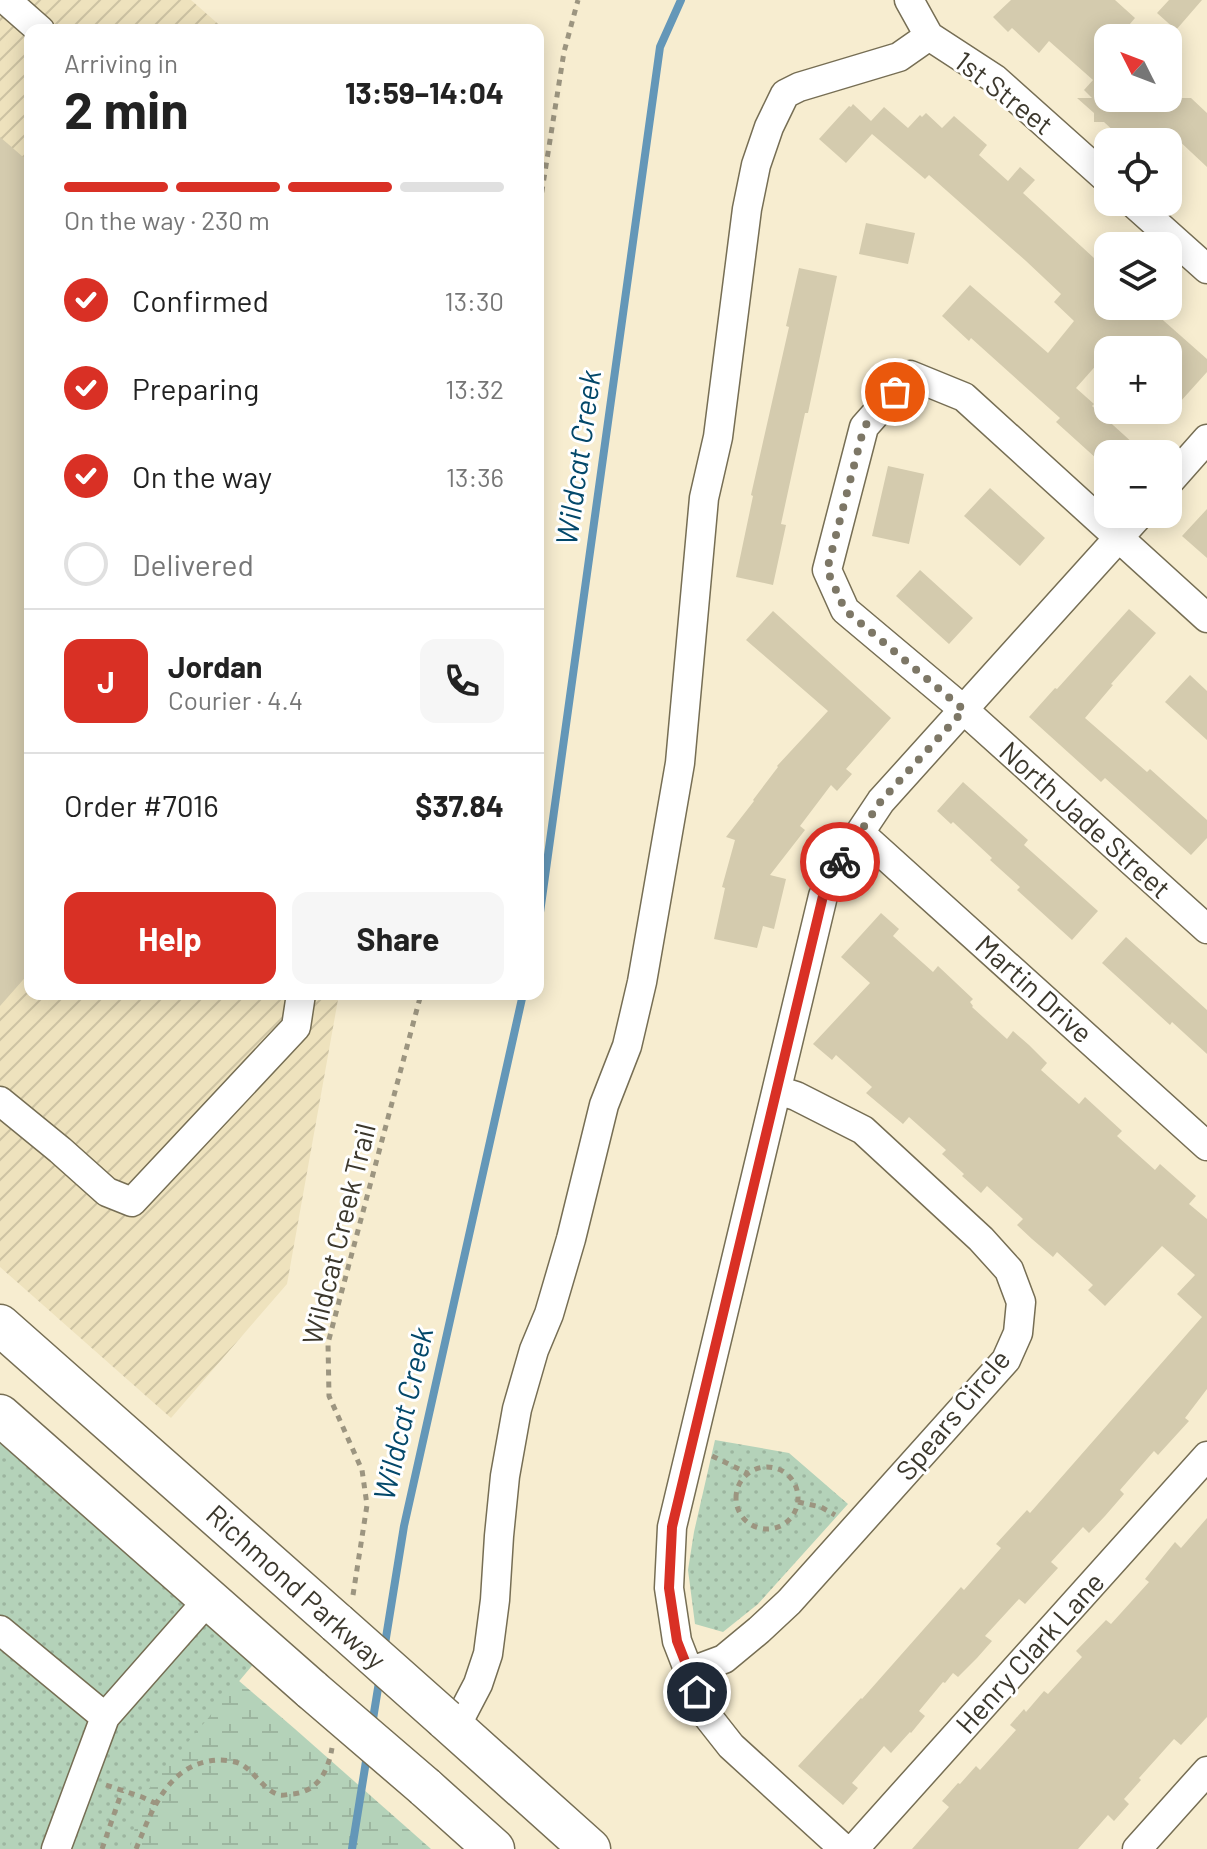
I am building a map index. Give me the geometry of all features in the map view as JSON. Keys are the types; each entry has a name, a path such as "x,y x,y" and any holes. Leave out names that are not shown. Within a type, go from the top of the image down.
{"highway":[{"name":"Richmond Parkway","path":"0,1325 590,1849"},
{"path":"0,1415 494,1849"}],"street":[{"path":"6,0 33,24"},
{"name":"1st Street","path":"909,0 929,36 995,79 1094,167"},
{"path":"450,1724 478,1684 488,1654 505,1476 517,1409 571,1239 604,1105 627,1046 642,982 680,763 704,498 718,437 745,223 756,165 785,94 899,57 929,36"},
{"path":"1148,216 1207,269"},
{"name":"North Jade Street","path":"1119,538 964,397 910,375 864,427 827,570 845,610 964,710 1207,929"},
{"path":"1182,467 1207,439"},
{"path":"844,1849 731,1746 705,1713 677,1641 669,1588 672,1527 823,896 837,867 881,801 1128,528"},
{"path":"1119,538 1207,618"},
{"name":"Martin Drive","path":"860,833 1207,1146"},
{"path":"0,1101 107,1192 132,1202 296,1027 300,1000"},
{"name":"Spears Circle","path":"689,1672 724,1659 789,1602 1006,1360 1018,1333 1021,1302 1009,1270 981,1239 863,1130 796,1096 777,1090"},
{"name":"Henry Clark Lane","path":"854,1849 1207,1456"},
{"path":"56,1849 105,1717 208,1600"},
{"path":"0,1630 105,1717"},
{"path":"1137,1849 1207,1771"}],"path":[{"path":"544,178 564,52 578,0"},
{"name":"Wildcat Creek Trail","path":"356,1575 367,1505 362,1470 329,1396 328,1343 419,1000"},
{"path":"691,1448 747,1473"},
{"path":"768,1466 779,1468 794,1481 798,1502 788,1522 778,1528 756,1528 740,1514 735,1493 747,1473 757,1467 768,1466"},
{"path":"798,1502 821,1507 855,1528"},
{"path":"136,1849 155,1803 188,1768 205,1761 224,1760 240,1764 280,1796 299,1794 314,1787 324,1775 330,1760"},
{"path":"83,1777 155,1803"},
{"path":"102,1849 122,1791"}],"shaded area":[{"path":"0,0 191,0 218,24 24,24 24,1000 338,1000 287,1284 171,1418 0,1267"}],"green space":[{"path":"0,1415 267,1648 142,1797 130,1849 0,1849"},
{"path":"715,1440 789,1453 848,1504 758,1604 723,1632 695,1624 688,1570"},
{"path":"92,1555 295,1729 431,1849 0,1849"}],"building":[{"path":"1011,0 1115,0 1135,18 1130,24 1094,24 1094,112 1182,112 1182,98 1191,98 1207,113 1207,167 1182,144 1182,128 1110,128 1104,122 1094,122 1094,113 1077,98 1092,98 1084,90 1093,80 1049,41 1039,53 1012,28 1008,32 993,17"},
{"path":"1169,0 1202,0 1181,24 1169,24 1157,13"},
{"path":"853,104 871,121 884,107 908,128 926,113 942,128 954,116 987,145 979,155 1008,181 1020,167 1035,180 1023,193 1094,258 1094,320 1163,320 1181,336 1094,336 1094,368 1076,388 1094,404 1094,424 1112,424 1130,440 1094,440 1094,456 1056,422 1060,418 942,316 970,285 1048,353 1074,321 1054,302 1061,294 1026,261 929,175 925,179 872,134 846,163 819,139"},
{"path":"0,137 24,158 24,979 0,1006"},
{"path":"866,223 915,233 908,264 859,254"},
{"path":"799,268 837,276 781,524 786,525 773,585 736,577"},
{"path":"1182,337 1207,359 1207,372 1182,400"},
{"path":"888,466 924,474 909,544 872,536"},
{"path":"990,488 1045,538 1020,566 964,516"},
{"path":"1207,509 1207,558 1182,536"},
{"path":"920,570 973,618 949,644 896,596"},
{"path":"1129,609 1156,633 1085,718 1147,772 1150,769 1207,820 1207,838 1191,855 1105,778 1101,782 1029,717"},
{"path":"773,611 891,718 846,769 852,774 837,791 831,785 800,826 805,830 770,875 786,879 774,929 763,926 757,948 714,939 725,888 722,887 735,840 726,837 777,766 828,711 746,640"},
{"path":"1190,675 1207,691 1207,740 1165,702"},
{"path":"963,782 1028,840 1024,845 1098,911 1072,940 1017,890 1020,887 990,860 992,858 937,811"},
{"path":"881,913 899,929 893,936 933,972 938,966 973,999 970,1002 972,1007 1007,1039 1013,1031 1029,1045 1047,1063 1041,1070 1079,1104 1085,1097 1122,1131 1117,1136 1155,1170 1160,1164 1196,1196 1189,1204 1207,1219 1207,1389 1185,1418 1189,1421 1158,1455 1154,1451 1120,1490 1124,1494 1105,1516 1089,1533 1083,1527 1051,1562 1058,1568 1025,1604 1019,1599 985,1636 992,1641 977,1658 958,1677 953,1673 943,1682 919,1711 925,1716 911,1733 891,1753 884,1746 852,1783 858,1788 843,1805 798,1766 961,1587 964,1590 1001,1548 996,1544 1027,1510 1030,1513 1202,1317 1177,1294 1195,1275 1162,1246 1105,1306 1088,1290 1093,1285 1057,1252 1053,1257 1017,1225 1023,1219 987,1186 981,1193 942,1154 946,1150 909,1117 903,1124 866,1093 872,1087 836,1055 832,1060 813,1044 870,983 841,957"},
{"path":"1126,937 1207,1010 1207,1054 1102,963"},
{"path":"1207,1518 1207,1717 1181,1745 1174,1739 1124,1799 1129,1804 1114,1821 1108,1815 1078,1849 912,1849 949,1807 942,1801 958,1783 976,1766 980,1770 1016,1730 1010,1725 1024,1709 1026,1712 1044,1691 1048,1694 1082,1657 1076,1651 1106,1620 1111,1624 1149,1582 1145,1579 1175,1542 1181,1548"}],"waterway":[{"name":"Wildcat Creek","path":"544,884 660,47 681,0"},
{"name":"Wildcat Creek","path":"384,1650 404,1526 522,1000"},
{"name":"Wildcat Creek","path":"372,1725 380,1676"},
{"name":"Wildcat Creek","path":"352,1849 367,1755"}],"way so far":[{"path":"840,862 881,801 964,710 845,610 827,570 864,427 895,392"}],"route":[{"path":"697,1692 677,1641 669,1588 672,1527 823,896 840,862"}]}
